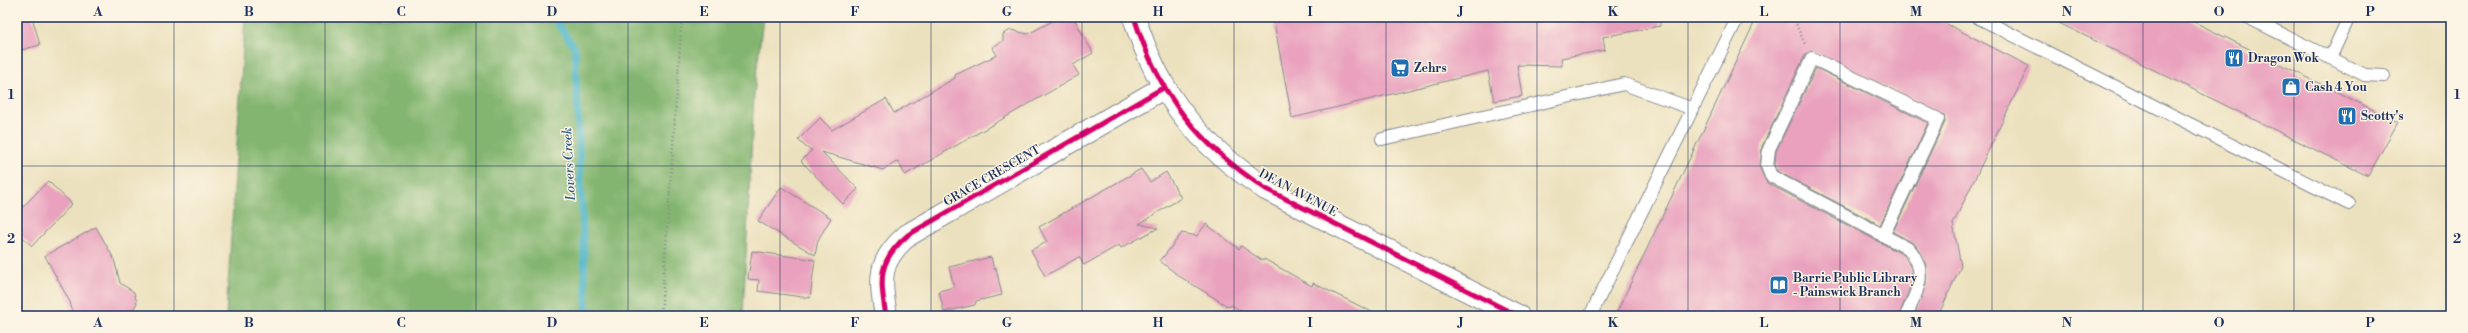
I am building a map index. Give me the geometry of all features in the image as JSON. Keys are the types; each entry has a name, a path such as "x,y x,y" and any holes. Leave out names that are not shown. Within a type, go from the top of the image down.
{"street":[{"name":"DEAN AVENUE","path":"1134,17 1149,61 1164,88 1192,126 1213,149 1240,172 1266,189 1518,316"},
{"name":"GRACE CRESCENT","path":"886,316 881,285 884,265 892,248 908,235 1164,88"}],"lane":[{"path":"1590,316 1738,17"},
{"path":"1977,17 2349,204"},
{"path":"2247,17 2365,75 2384,76"},
{"path":"2330,58 2349,17"},
{"path":"1883,236 1938,119 1812,58 1769,149 1767,166 1771,176 1883,236 1909,249 1918,260 1920,273 1918,288 1906,316"},
{"path":"1382,139 1624,84 1693,109"}],"path":[{"path":"661,316 682,17"},
{"path":"1793,17 1812,58"}],"green space":[{"path":"245,17 763,17 754,95 743,316 226,316"}],"building":[{"path":"32,17 40,45 17,51 17,20"},
{"path":"1060,17 1073,17 1093,53 1073,65 1079,75 905,175 898,161 883,170 822,152 858,189 843,204 801,161 812,150 807,148 798,140 820,118 832,130 886,99 894,113 955,78 955,75 997,55 992,47 1003,41 1003,34 1011,30 1028,34"},
{"name":"Zehrs","path":"1273,17 1660,17 1660,26 1603,37 1605,50 1561,58 1562,66 1517,65 1522,96 1494,101 1488,71 1292,118"},
{"name":"Barrie Public Library - Painswick Branch","path":"1757,17 1933,17 2029,66 1953,224 1961,266 1938,316 1914,316 1926,284 1926,265 1915,244 1893,232 1945,122 1944,115 1812,51 1805,55 1762,146 1760,169 1767,183 1904,255 1911,268 1912,281 1899,316 1615,316"},
{"path":"2047,17 2184,17 2398,122 2368,176"},
{"path":"1816,68 1928,123 1880,225 1777,171 1775,165 1776,151"},
{"path":"1141,169 1150,182 1166,172 1181,198 1139,224 1158,228 1121,248 1119,245 1084,265 1079,257 1045,276 1031,250 1047,242 1039,227"},
{"path":"48,181 72,204 32,246 17,232 17,213"},
{"path":"781,187 831,218 818,240 815,255 758,221"},
{"path":"1206,224 1239,249 1241,246 1263,261 1264,259 1312,286 1313,283 1380,316 1250,316 1231,305 1229,307 1179,276 1160,261 1182,233 1197,236"},
{"path":"96,227 114,259 120,283 134,292 137,303 129,316 74,316 70,302 45,256"},
{"path":"752,251 815,260 810,298 758,291 759,280 748,279"},
{"path":"991,257 994,269 996,268 1002,295 976,301 975,305 944,312 939,291 954,287 949,267"}],"waterway":[{"name":"Lovers Creek","path":"553,17 575,48 586,303 588,316"}],"cycle path":[{"path":"1134,17 1144,45 1156,71 1184,116 1201,136 1242,172 1266,189 1518,316"},
{"path":"886,316 882,281 883,271 891,253 908,235 1163,88"}],"place":[{"name":"Dragon Wok","path":"2234,58"},
{"name":"Zehrs","path":"1400,68"},
{"name":"Cash 4 You","path":"2291,87"},
{"name":"Scotty's","path":"2347,116"},
{"name":"Barrie Public Library - Painswick Branch","path":"1779,285"}]}
